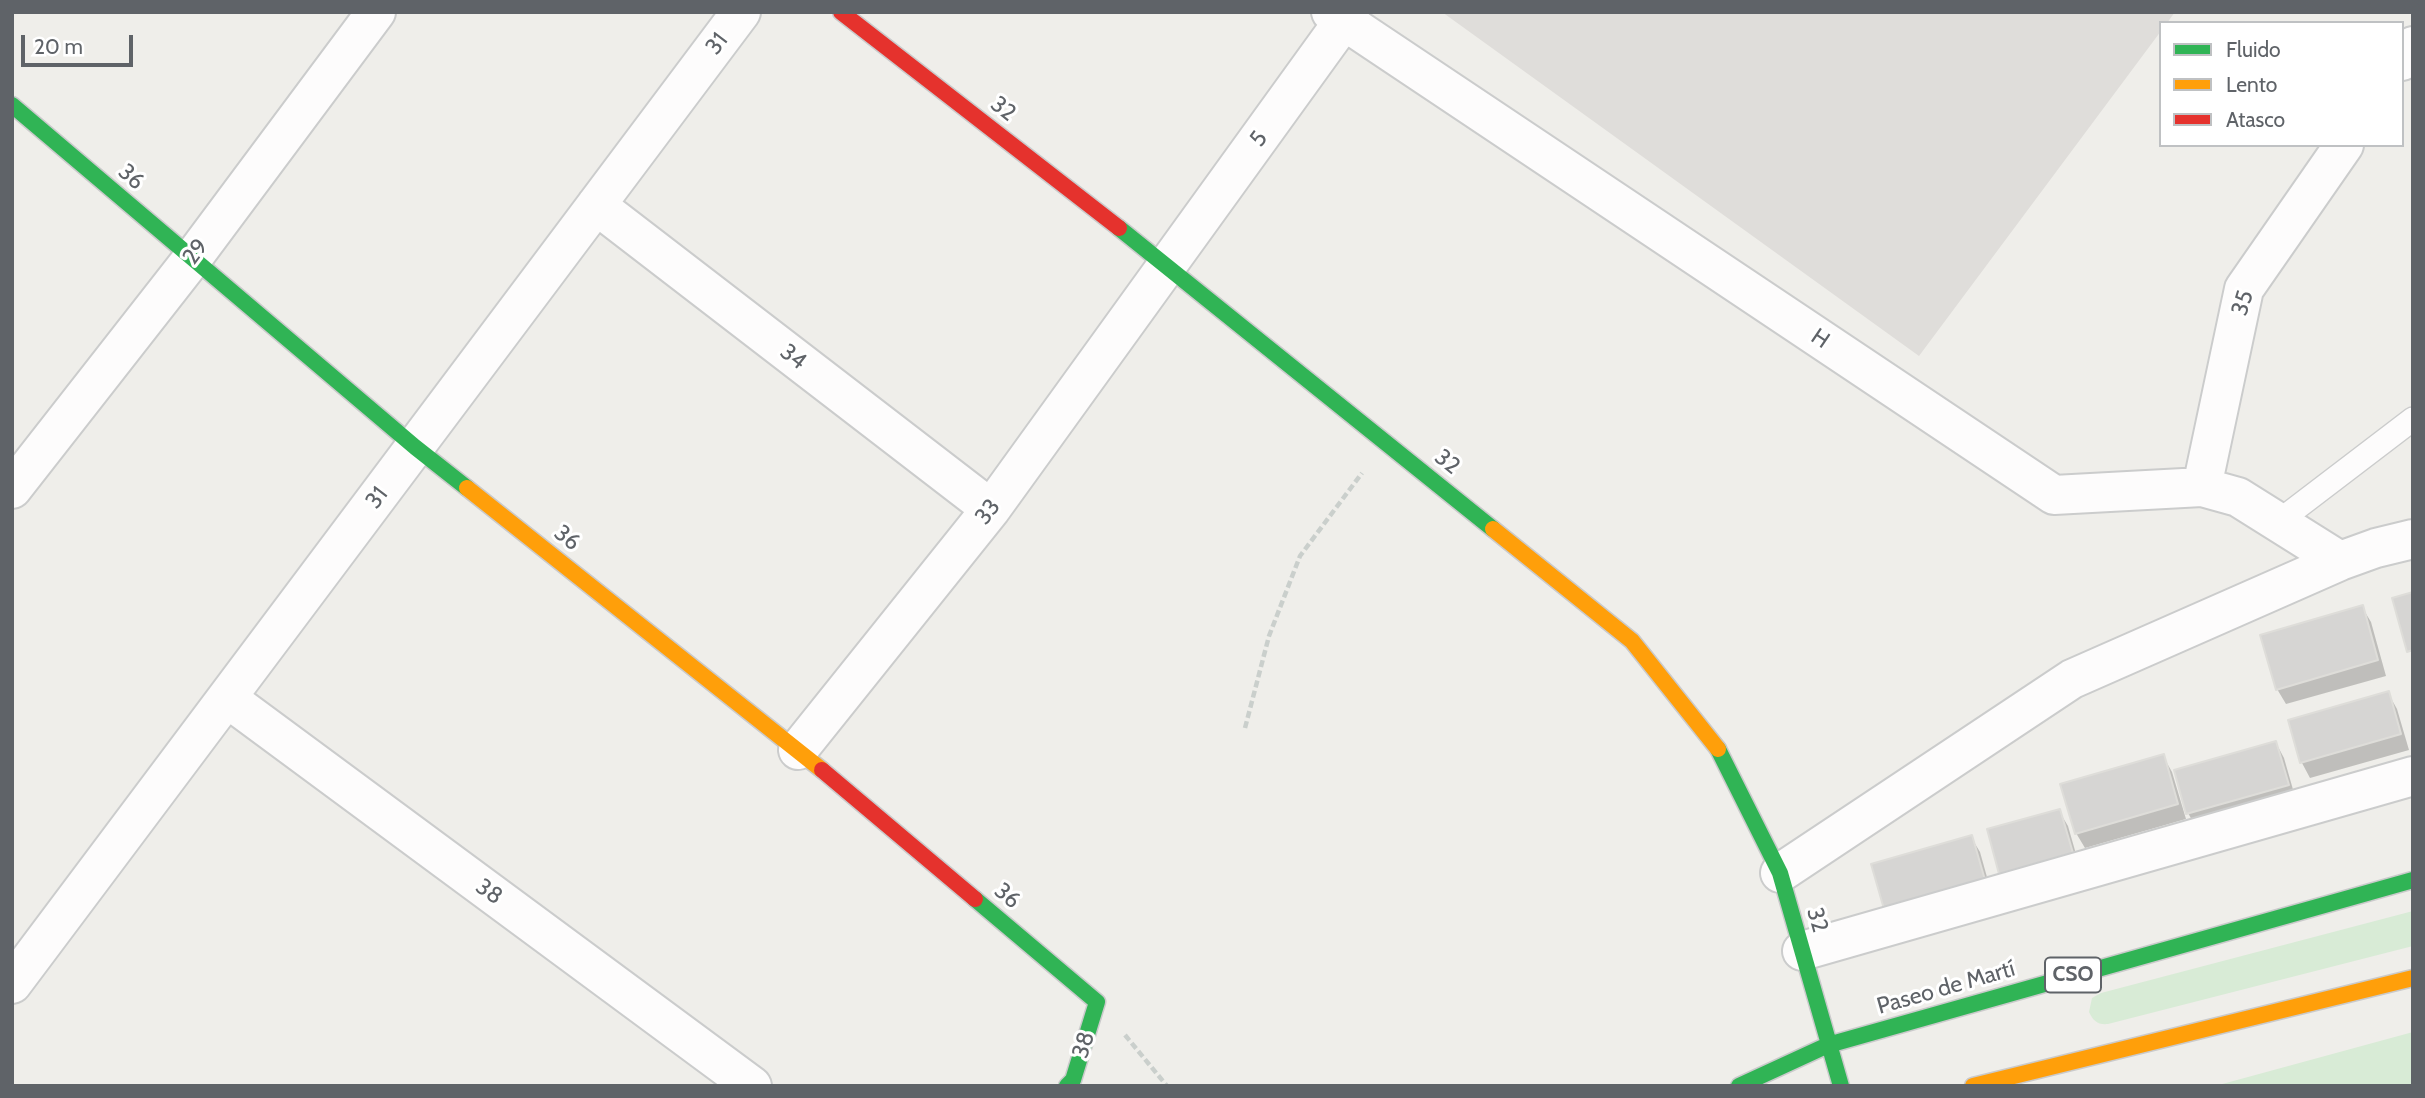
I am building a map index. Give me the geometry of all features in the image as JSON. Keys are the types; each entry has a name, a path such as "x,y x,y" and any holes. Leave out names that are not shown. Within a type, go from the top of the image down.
{"street":[{"name":"29","path":"12,489 192,259 376,12"},
{"name":"31","path":"12,984 741,12"},
{"name":"32","path":"841,12 1167,265 1632,641 1716,744 1780,873 1841,1086"},
{"name":"5","path":"1167,265 1341,15"},
{"name":"H","path":"1341,15 2054,495 2202,486 2238,497 2340,561"},
{"name":"36","path":"12,105 415,447 797,750 1097,1002"},
{"name":"35","path":"2202,486 2244,289 2343,147"},
{"name":"34","path":"596,205 991,509"},
{"name":"33","path":"797,750 991,509 1167,265"},
{"path":"1780,873 2072,680 2340,561 2375,548 2413,539"},
{"name":"38","path":"227,698 752,1086"},
{"path":"1802,951 2413,776"},
{"name":"Paseo de Martí","path":"1740,1086 1828,1045 2413,880"},
{"path":"1973,1086 2413,978"},
{"name":"38","path":"1067,1086 1073,1080 1097,1002"}],"lane":[{"path":"2278,522 2413,419"}],"path":[{"path":"1245,728 1269,636 1300,556 1385,441"},
{"path":"1097,1002 1167,1086"}],"shaded area":[{"path":"1442,12 2175,12 2168,21 2159,21 2159,34 1919,356"}],"green space":[{"path":"2413,911 2413,946 2108,1024 2096,1022 2089,1012 2092,998 2101,993"},
{"path":"2413,1032 2413,1086 2215,1086"}],"building":[{"path":"2413,592 2413,650 2407,652 2392,598"},
{"path":"2363,605 2378,660 2276,690 2260,635"},
{"path":"2389,691 2401,734 2300,763 2288,720"},
{"path":"2276,741 2289,785 2186,814 2174,770"},
{"path":"2164,754 2178,804 2075,834 2060,784"},
{"path":"2060,809 2073,853 1999,874 1987,829"},
{"path":"1972,835 1985,880 1884,909 1871,864"}],"traffic: fast":[{"path":"12,105 415,447 467,488"},
{"path":"1119,228 1493,529"},
{"path":"1718,749 1780,873 1841,1086"},
{"path":"1739,1086 1828,1045 2413,880"},
{"path":"975,899 1097,1002 1073,1080 1067,1086"}],"traffic: slow":[{"path":"467,488 822,770"},
{"path":"1493,529 1632,641 1718,749"},
{"path":"1973,1086 2413,978"}],"traffic: jam":[{"path":"841,12 1119,228"},
{"path":"822,770 975,899"}]}
